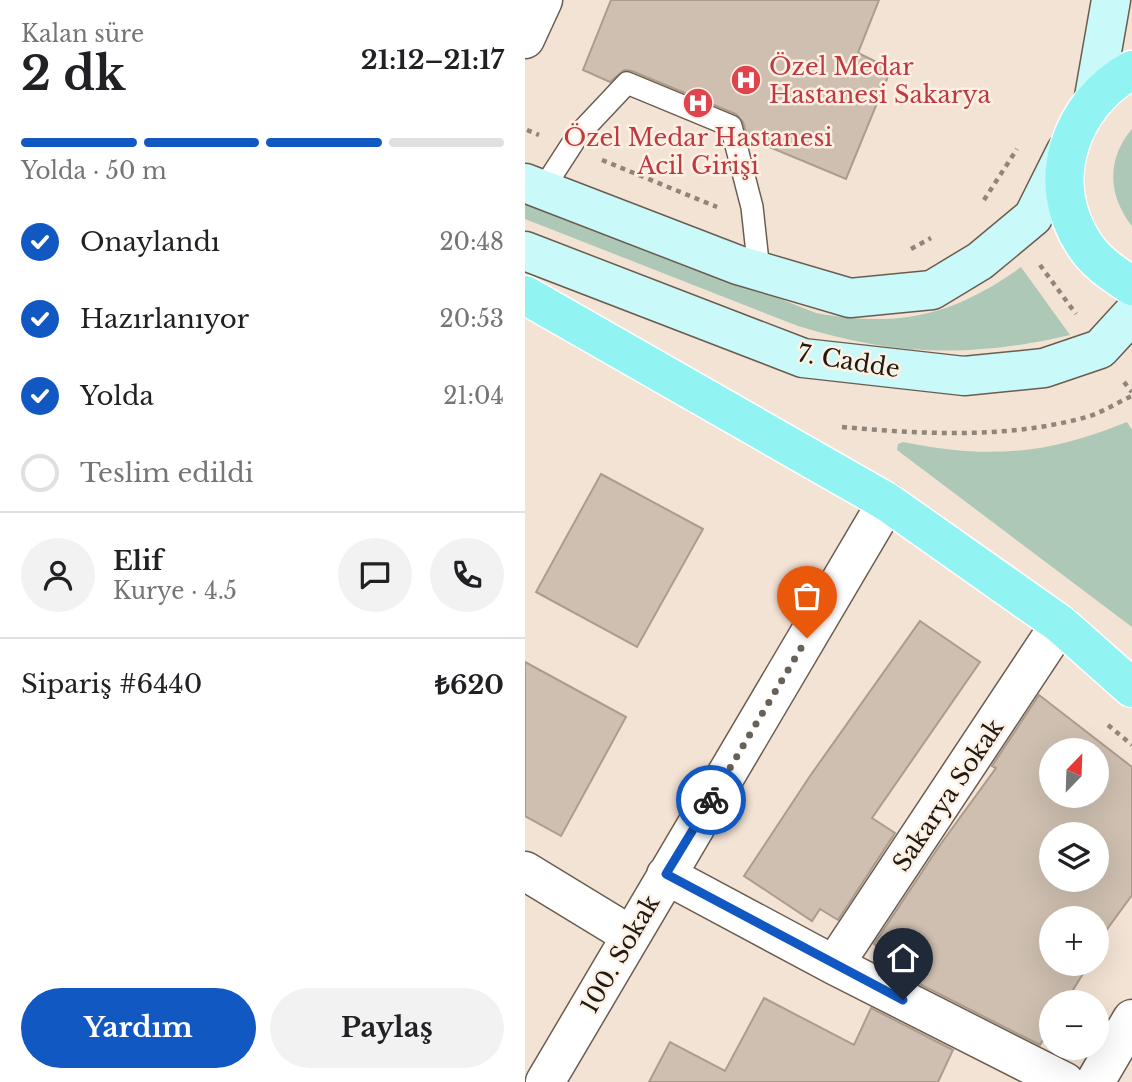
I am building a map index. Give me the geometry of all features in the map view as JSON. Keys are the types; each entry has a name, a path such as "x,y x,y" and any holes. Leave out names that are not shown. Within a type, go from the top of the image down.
{"main road":[{"path":"1094,97 1111,0"},
{"path":"534,186 759,271 850,298 932,290 980,261 1034,217 1077,123 1094,97 1132,70"},
{"path":"1066,151 1064,184 1069,216 1084,245 1107,270 1132,286"},
{"name":"7. Cadde","path":"525,251 803,358 964,376 1044,368 1100,349 1132,314"},
{"path":"525,295 887,502 1060,624 1132,688"}],"street":[{"path":"525,39 543,0"},
{"name":"100. Sokak","path":"545,1082 887,502"},
{"name":"Sakarya Sokak","path":"834,965 1060,624"},
{"path":"525,871 630,935"},
{"path":"666,874 834,965 1065,1082"},
{"path":"1095,1082 1132,1018"}],"lane":[{"path":"534,186 627,83 731,127 754,222 759,271"}],"path":[{"path":"527,130 754,222"},
{"path":"980,206 1024,138"},
{"path":"901,254 934,236"},
{"path":"1035,258 1081,322"},
{"path":"838,427 914,434 1016,431 1085,418 1132,396"}],"green space":[{"path":"1132,129 1132,226 1118,202 1113,177 1118,153"},
{"path":"525,199 816,313 873,319 924,314 972,297 1021,267 1070,335 1000,348 966,350 900,348 833,336 798,326 525,219"},
{"path":"1127,422 1132,430 1132,627 897,450 898,444 903,442 962,451 1017,451 1070,441"}],"building":[{"name":"Özel Medar Hastanesi Sakarya","path":"611,0 879,0 858,53 891,69 846,179 748,138 743,122 736,114 632,71 624,70 610,82 583,70"},
{"path":"601,474 703,529 637,647 536,592"},
{"path":"920,621 980,662 872,818 895,833 838,920 820,909 812,921 744,876 810,776"},
{"path":"525,662 626,717 561,836 525,816"},
{"path":"1039,695 1095,738 1039,738 1039,808 1109,808 1109,749 1132,767 1132,895 1109,927 1109,906 1039,906 1039,976 1082,976 1073,990 1039,990 1039,1044 890,969 895,958 874,944 940,845 996,768 992,766"},
{"path":"764,998 854,1045 871,1008 953,1050 938,1082 649,1082 670,1042 725,1071"}],"way so far":[{"path":"711,800 807,638"}],"place":[{"name":"Özel Medar Hastanesi Sakarya","path":"746,80"},
{"name":"Özel Medar Hastanesi Acil Girişi","path":"698,103"}],"route":[{"path":"711,800 666,874 903,1000"}]}
